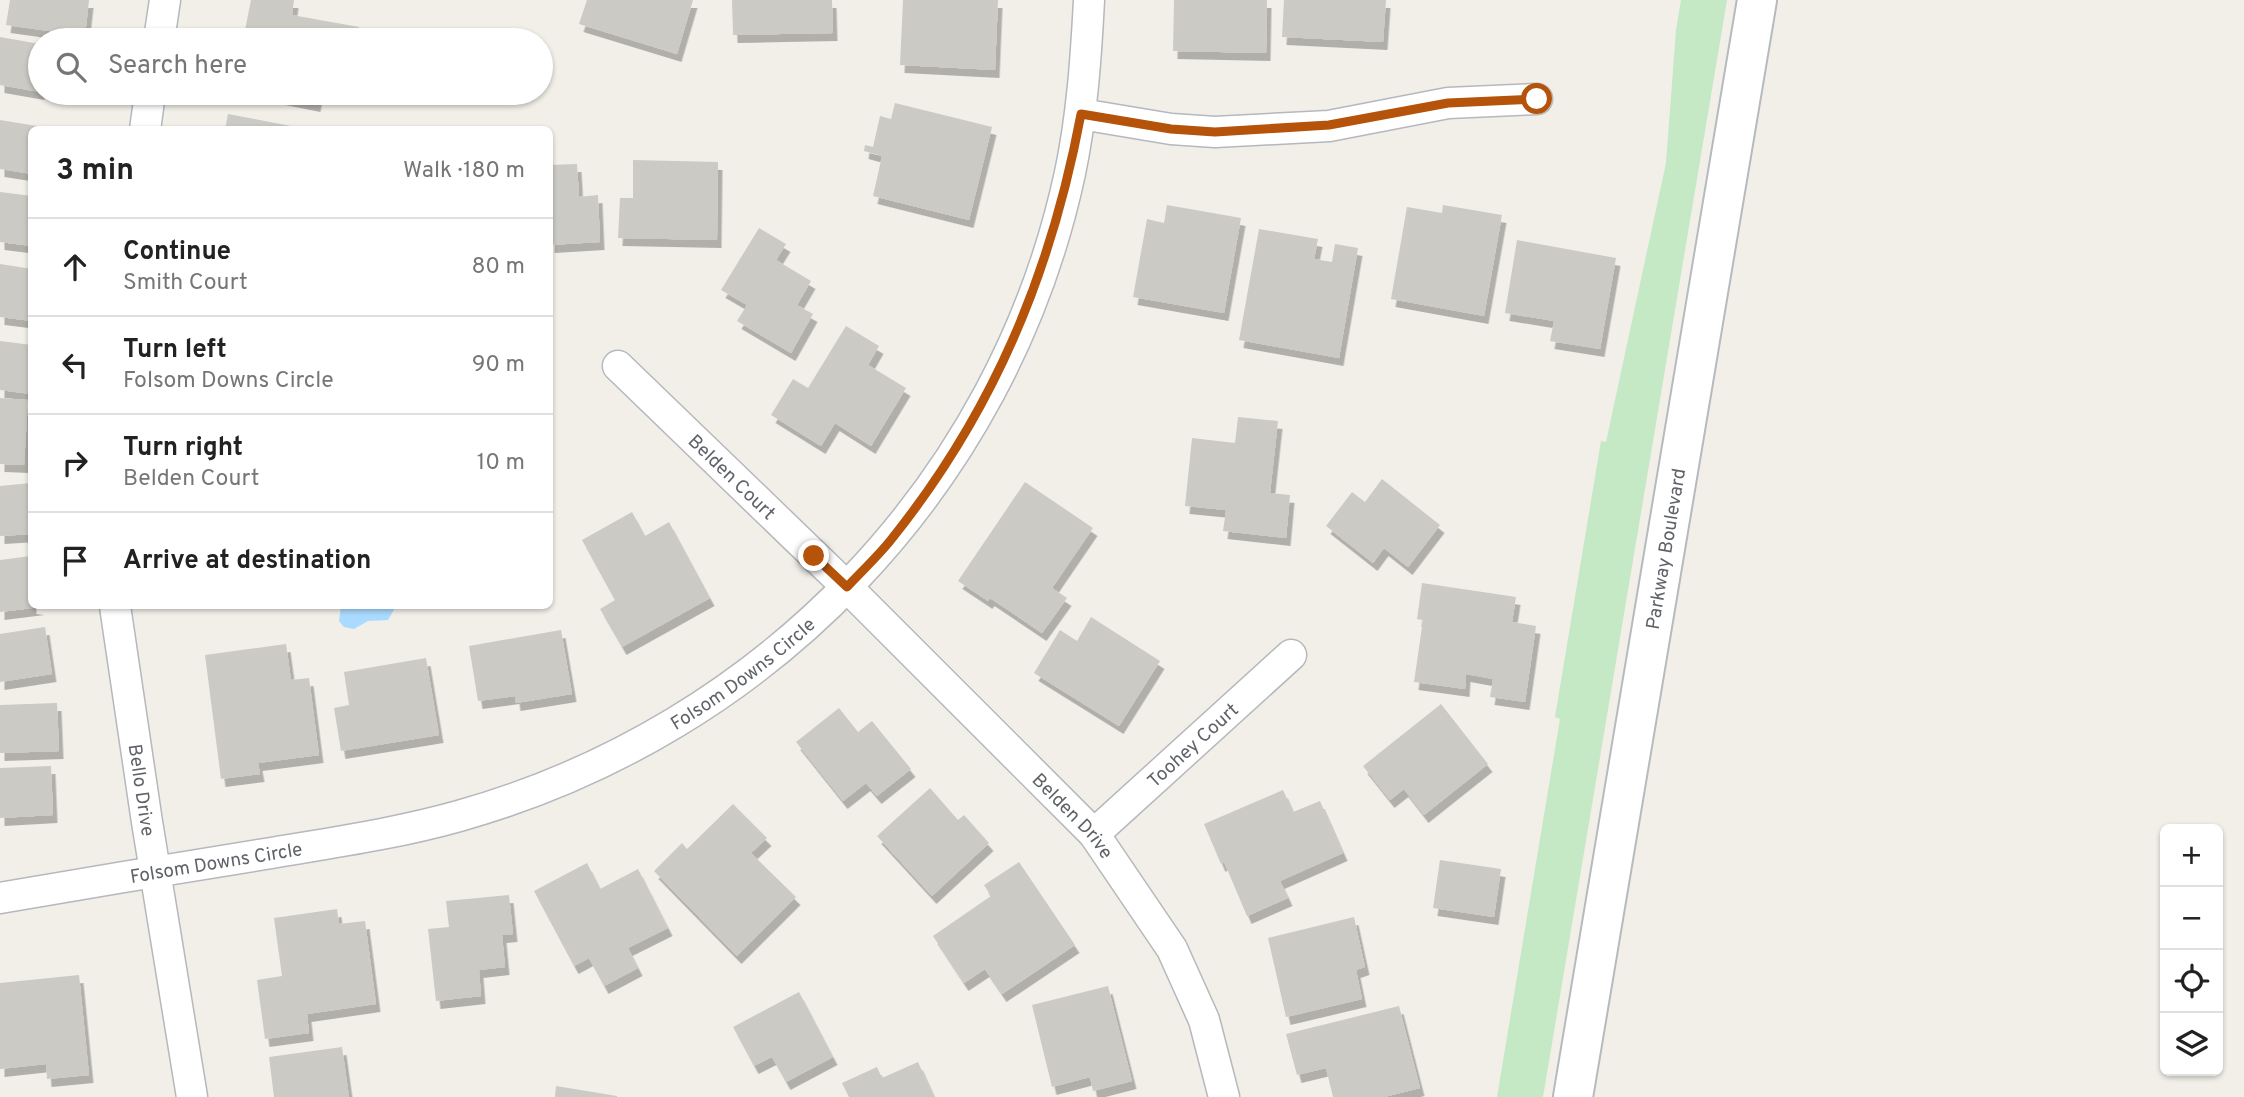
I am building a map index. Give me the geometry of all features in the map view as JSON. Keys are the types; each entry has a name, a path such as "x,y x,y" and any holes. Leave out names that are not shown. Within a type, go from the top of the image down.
{"street":[{"path":"161,28 165,0"},
{"name":"Folsom Downs Circle","path":"0,898 389,833 460,816 583,772 647,740 712,701 800,632 889,542 939,475 974,419 1005,359 1049,250 1070,175 1081,114 1089,0"},
{"name":"Parkway Boulevard","path":"1573,1097 1757,0"},
{"path":"1081,114 1171,129 1215,132 1329,125 1448,103 1537,99"},
{"path":"146,126 148,105"},
{"name":"Belden Court","path":"618,366 847,587"},
{"name":"Belden Drive","path":"847,587 1094,834 1172,949 1204,1020 1224,1097"},
{"name":"Bello Drive","path":"116,609 192,1097"},
{"name":"Toohey Court","path":"1094,834 1291,655"}],"green space":[{"path":"1681,0 1727,0 1543,1097 1497,1097 1560,719 1555,717 1601,441 1606,442 1666,163 1676,30"}],"water":[{"path":"341,609 394,609 388,620 368,621 354,629 344,627 339,621"}],"building":[{"path":"10,0 89,0 86,28 28,28 6,25"},
{"path":"251,0 294,0 292,15 359,27 359,28 245,28"},
{"path":"587,0 693,0 677,54 579,24"},
{"path":"732,0 832,0 833,33 733,35"},
{"path":"903,0 998,0 995,70 900,65"},
{"path":"1174,0 1267,0 1266,53 1173,51"},
{"path":"1284,0 1386,0 1383,42 1282,37"},
{"path":"0,37 28,42 28,90 0,85"},
{"path":"895,103 992,127 969,220 873,196 882,156 864,151 865,145 873,147 880,116 891,119"},
{"path":"228,114 291,126 226,126"},
{"path":"0,120 37,126 28,126 28,173 0,169"},
{"path":"633,160 718,162 717,240 618,238 620,198 633,198"},
{"path":"577,164 579,197 598,195 600,242 553,245 553,165"},
{"path":"0,192 28,196 28,246 0,242"},
{"path":"1167,205 1241,218 1224,313 1133,297 1147,219 1164,223"},
{"path":"1443,205 1502,215 1484,316 1391,299 1407,207 1442,213"},
{"path":"759,228 786,244 776,260 811,281 797,305 813,314 791,353 737,321 747,305 721,290"},
{"path":"1259,229 1318,239 1314,259 1332,262 1335,244 1358,248 1339,358 1239,340"},
{"path":"1517,240 1616,258 1600,349 1550,341 1554,321 1505,313"},
{"path":"0,264 28,268 28,320 0,317"},
{"path":"846,326 879,346 868,365 906,388 871,446 835,423 821,446 771,415 793,379 808,388"},
{"path":"0,341 28,344 28,394 0,390"},
{"path":"0,398 28,400 24,465 0,464"},
{"path":"1238,417 1278,421 1270,493 1290,495 1286,538 1223,531 1226,510 1185,506 1192,438 1235,443"},
{"path":"1382,479 1440,525 1408,567 1384,548 1373,563 1326,526 1352,492 1365,502"},
{"path":"1025,482 1093,528 1052,588 1067,598 1042,633 990,598 988,601 958,581"},
{"path":"28,483 28,534 0,536 0,486"},
{"path":"632,512 645,536 669,522 710,598 622,647 600,609 615,600 582,540"},
{"path":"28,556 28,608 0,612 0,560"},
{"path":"1422,583 1516,597 1512,622 1536,626 1525,702 1490,697 1493,679 1466,674 1465,689 1414,682 1423,620 1417,619"},
{"path":"1091,617 1160,661 1119,726 1034,673 1060,630 1077,641"},
{"path":"45,627 52,674 0,682 0,634"},
{"path":"561,630 572,694 516,703 515,696 478,701 469,646"},
{"path":"286,644 291,680 309,678 319,755 258,763 260,774 221,779 205,655"},
{"path":"426,658 439,735 341,751 334,708 349,705 344,672"},
{"path":"57,703 59,751 0,753 0,705"},
{"path":"1441,704 1488,764 1424,815 1404,789 1390,800 1363,766"},
{"path":"839,708 858,732 872,721 911,769 877,796 866,783 843,801 796,742"},
{"path":"51,766 53,815 0,818 0,768"},
{"path":"930,788 958,820 964,815 989,843 932,896 877,836"},
{"path":"1283,790 1293,812 1320,801 1343,853 1280,881 1288,898 1247,916 1204,824"},
{"path":"733,804 767,838 751,853 796,897 737,956 654,871 682,843 687,849"},
{"path":"1440,860 1501,869 1494,917 1433,908"},
{"path":"1019,862 1075,945 1002,994 985,969 964,983 933,936 991,896 984,885"},
{"path":"587,863 600,889 638,869 668,928 628,948 638,968 604,986 589,958 574,966 534,891"},
{"path":"509,895 513,934 502,935 505,967 479,970 481,996 436,1001 428,929 449,927 446,901"},
{"path":"337,909 339,924 365,921 376,1004 307,1014 309,1033 265,1039 257,980 282,976 274,918"},
{"path":"1354,917 1365,967 1356,970 1362,999 1286,1017 1268,938"},
{"path":"79,975 89,1075 47,1079 46,1064 0,1069 0,983"},
{"path":"1108,986 1132,1081 1093,1091 1090,1077 1052,1087 1032,1005"},
{"path":"799,992 833,1057 786,1082 772,1057 754,1066 733,1027"},
{"path":"1399,1006 1420,1088 1384,1097 1333,1097 1326,1068 1297,1075 1286,1034"},
{"path":"342,1047 349,1097 274,1097 269,1057"},
{"path":"918,1062 934,1097 849,1097 842,1083 877,1067 882,1078"},
{"path":"556,1086 617,1096 617,1097 555,1097"}],"route":[{"path":"814,556 847,587 889,542 939,475 974,419 1027,310 1049,250 1070,175 1081,114 1171,129 1215,132 1329,125 1448,103 1537,99"}]}
